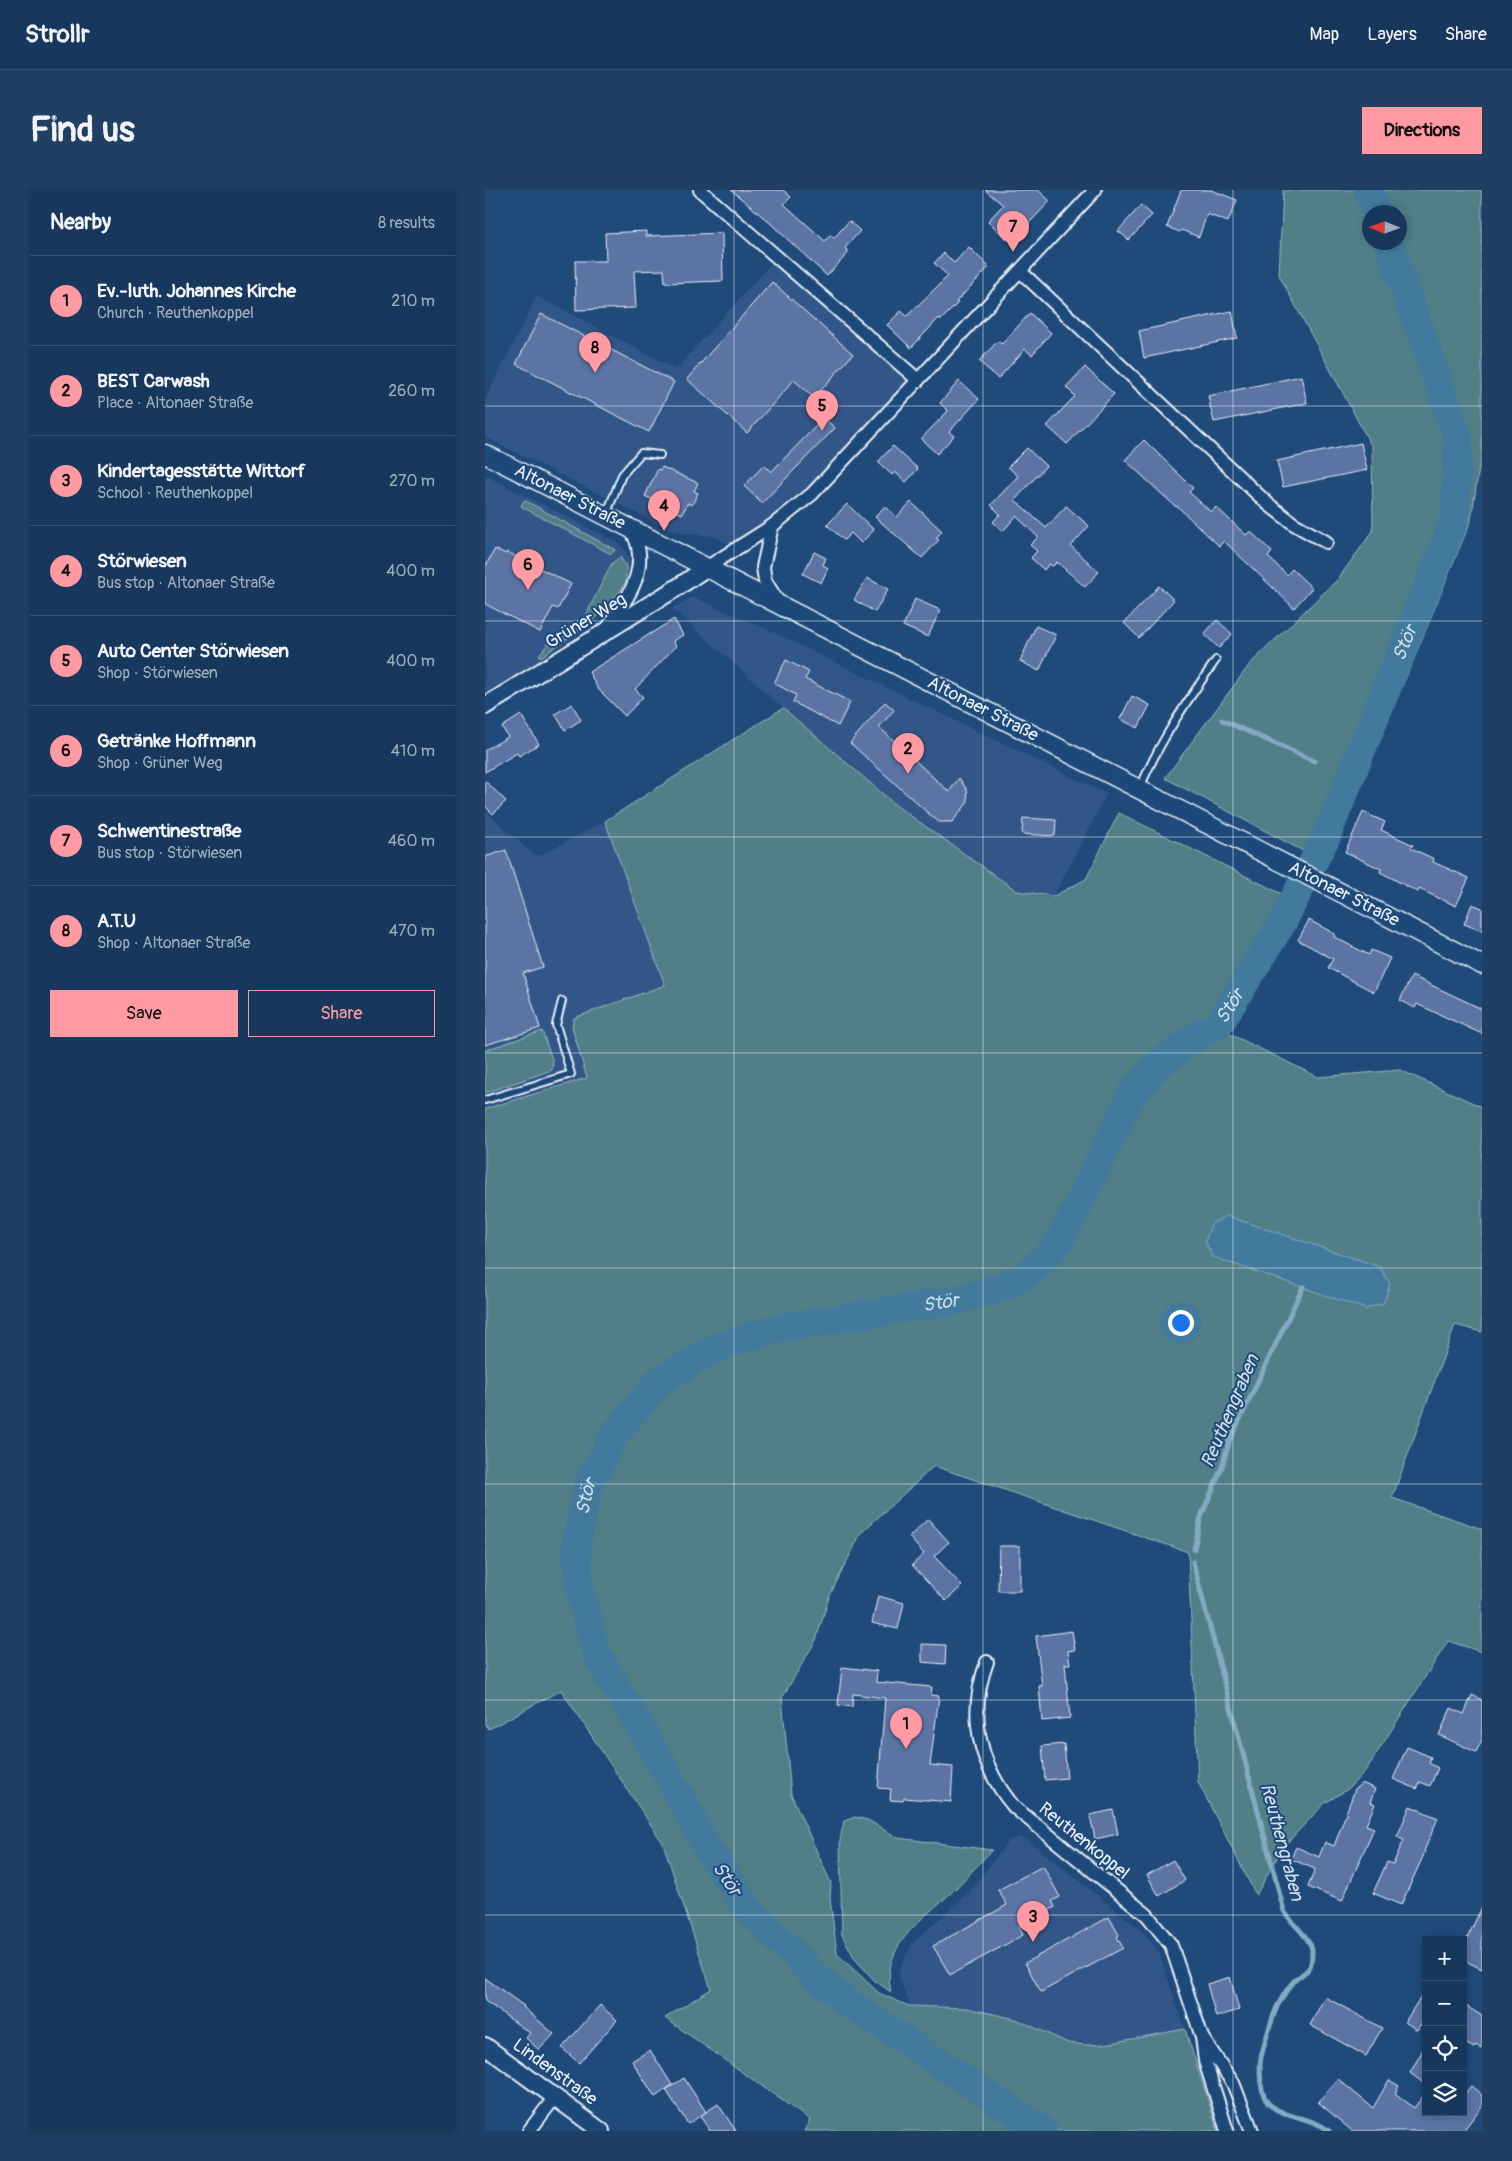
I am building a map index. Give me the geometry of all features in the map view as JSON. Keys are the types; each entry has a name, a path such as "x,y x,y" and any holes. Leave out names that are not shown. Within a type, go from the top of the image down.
{"main road":[{"name":"Altonaer Straße","path":"485,454 1482,965"}],"street":[{"path":"700,190 918,380"},
{"path":"706,568 772,526 812,494 1095,190"},
{"path":"1020,271 1268,504 1294,524 1326,542"},
{"path":"772,526 763,567 765,581 780,605"},
{"path":"605,632 631,592 639,567 639,548 631,529"},
{"name":"Grüner Weg","path":"485,706 679,588 706,568"},
{"name":"Reuthenkoppel","path":"987,1662 981,1680 977,1703 979,1737 987,1764 998,1788 1014,1807 1147,1915 1171,1946 1202,2037 1205,2061 1227,2131"},
{"name":"Reuthenkoppel","path":"1202,2037 1233,2083 1251,2131"},
{"name":"Lindenstraße","path":"485,2046 601,2131"},
{"path":"529,2131 555,2098"}],"lane":[{"path":"606,516 622,475 641,453 660,455"},
{"path":"1140,789 1160,746 1179,714 1216,660"},
{"path":"485,1100 571,1074 556,1026 562,1001"}],"shaded area":[{"path":"777,257 918,380 812,494 736,548 713,536 675,532 485,437 485,400 537,296 676,369"},
{"path":"485,475 618,543 625,550 631,563 639,567 631,592 595,623 485,697"},
{"path":"693,597 771,631 1107,794 1054,896 1017,891 898,807 783,708 672,608"},
{"path":"485,810 527,849 538,856 605,821 667,989 609,1091 485,1137"},
{"path":"1227,1216 1380,1267 1390,1284 1384,1303 1366,1309 1213,1257 1205,1241 1212,1223"},
{"path":"1021,1837 1028,1840 1145,1933 1159,1953 1185,2029 1104,2044 1085,2045 1068,2043 1016,2019 966,2008 910,2006 899,1978 900,1969 908,1951 915,1941 970,1891 1008,1841"}],"green space":[{"path":"1283,190 1482,190 1482,449 1471,520 1406,678 1324,862 1165,778 1250,664 1338,579 1373,531 1372,447 1279,275"},
{"path":"524,501 615,550 611,554 522,507 521,505"},
{"path":"620,557 626,566 626,582 620,591 593,620 541,657 539,655 550,641 586,615 612,563"},
{"path":"783,708 898,807 1017,891 1054,896 1086,879 1119,813 1294,900 1282,923 1219,1024 1230,1034 1318,1077 1400,1070 1482,1107 1482,1332 1455,1325 1392,1498 1482,1529 1482,1652 1448,1641 1366,1770 1348,1789 1325,1803 1283,1847 1256,1895 1198,1782 1188,1552 934,1466 861,1533 829,1597 816,1640 782,1698 791,1794 831,1883 830,1899 837,1954 879,1993 909,2006 966,2008 1016,2019 1068,2043 1085,2045 1105,2044 1185,2029 1218,2131 804,2131 810,2120 665,2018 711,1989 663,1843 561,1690 489,1729 485,1723 485,1109 587,1078 572,1027 574,1018 665,985 605,821"},
{"path":"542,1031 553,1062 552,1070 485,1093 485,1050"},
{"path":"855,1817 868,1820 898,1838 992,1850 957,1887 920,1920 899,1945 892,1959 889,1975 891,1992 875,1981 855,1959 842,1935 840,1841 844,1821"}],"building":[{"path":"731,190 783,190 791,197 784,204 825,241 830,235 834,238 849,221 860,231 845,248 849,252 827,276 769,222"},
{"path":"985,190 1038,190 1050,201 1015,238 1011,234 1006,239 988,221 1003,205"},
{"path":"1181,190 1211,190 1237,200 1228,222 1207,214 1199,237 1167,227"},
{"path":"1141,205 1152,215 1129,240 1118,231"},
{"path":"646,231 646,236 722,233 723,281 665,283 664,270 634,271 636,308 576,310 575,261 606,261 605,233"},
{"path":"969,247 989,267 956,302 958,303 941,320 939,318 911,348 887,325 901,311 907,316 948,276 934,263 944,253 954,263"},
{"path":"772,282 853,354 814,398 794,380 747,433 687,379"},
{"path":"1232,311 1237,338 1144,358 1139,331"},
{"path":"1030,313 1051,333 1032,355 1025,349 998,379 979,361 998,341 1002,344"},
{"path":"541,314 674,382 649,432 516,364"},
{"path":"1085,367 1114,394 1067,444 1047,426 1075,396 1066,387"},
{"path":"1301,376 1307,403 1214,422 1208,396"},
{"path":"959,381 979,399 949,432 954,436 937,454 921,439 948,411 940,403"},
{"path":"824,418 835,428 762,503 744,486 764,465 771,472"},
{"path":"1144,440 1193,488 1189,492 1211,512 1216,507 1246,535 1250,531 1272,552 1268,557 1287,575 1292,569 1312,588 1294,608 1224,541 1219,546 1125,460"},
{"path":"1361,443 1367,470 1283,487 1277,461"},
{"path":"893,446 918,469 906,482 895,472 892,475 878,462"},
{"path":"1027,448 1046,466 1015,500 1046,528 1066,506 1089,526 1071,546 1099,572 1085,587 1057,562 1053,566 1049,564 1044,570 1031,558 1037,551 1030,545 1038,537 1016,516 1003,531 993,522 1000,514 991,505 1018,476 1008,467"},
{"path":"662,467 698,483 694,491 698,493 692,505 688,503 682,514 645,496 658,469 660,470"},
{"path":"911,502 942,531 936,538 939,540 922,558 875,517 885,506 897,517"},
{"path":"847,504 874,530 861,543 851,533 844,540 827,525"},
{"path":"495,549 506,554 507,552 571,584 558,609 553,607 540,632 485,604 485,567"},
{"path":"814,552 826,558 823,565 828,568 821,583 803,574"},
{"path":"867,578 888,589 875,612 854,600"},
{"path":"1159,586 1174,600 1139,638 1124,623"},
{"path":"915,599 940,610 928,637 903,626"},
{"path":"674,619 683,635 673,641 676,646 635,689 643,697 625,716 598,689 589,672"},
{"path":"1217,620 1232,634 1219,648 1204,634"},
{"path":"1036,626 1056,635 1039,671 1020,661"},
{"path":"786,660 809,672 805,679 850,702 838,726 793,702 796,695 774,683"},
{"path":"1132,696 1150,705 1138,728 1120,719"},
{"path":"885,702 894,710 879,727 949,792 959,778 967,790 968,802 952,822 939,822 850,743"},
{"path":"572,704 581,720 565,730 555,714"},
{"path":"521,715 539,744 519,756 517,753 485,772 485,750 508,737 502,727"},
{"path":"485,781 506,801 493,814 485,806"},
{"path":"1363,812 1385,822 1381,830 1413,845 1411,848 1434,859 1433,862 1469,878 1456,906 1419,889 1418,892 1380,872 1381,869 1345,852"},
{"path":"1023,818 1056,820 1055,836 1022,834"},
{"path":"506,850 543,967 523,973 540,1028 485,1045 485,857"},
{"path":"1472,904 1482,908 1482,931 1464,924"},
{"path":"1309,920 1335,934 1334,937 1369,955 1371,950 1390,958 1374,992 1328,968 1333,959 1298,940"},
{"path":"1412,976 1482,1009 1482,1034 1417,1004 1415,1008 1400,1000"},
{"path":"928,1519 949,1542 934,1556 962,1586 946,1601 912,1565 924,1554 909,1537"},
{"path":"999,1546 1020,1546 1020,1591 998,1591"},
{"path":"878,1596 904,1603 898,1629 872,1623"},
{"path":"1072,1631 1075,1650 1068,1651 1070,1664 1065,1664 1070,1718 1042,1721 1039,1686 1042,1686 1036,1636"},
{"path":"922,1644 946,1645 945,1664 922,1662"},
{"path":"842,1667 877,1671 876,1682 932,1687 931,1695 939,1696 930,1765 953,1767 951,1802 904,1798 903,1801 890,1800 891,1789 878,1788 885,1698 853,1694 852,1707 838,1705"},
{"path":"1472,1695 1482,1700 1482,1740 1476,1752 1439,1735 1451,1708 1464,1714"},
{"path":"1064,1744 1067,1778 1045,1780 1042,1746"},
{"path":"1407,1747 1431,1757 1429,1763 1438,1768 1430,1786 1420,1782 1417,1789 1393,1779"},
{"path":"1362,1783 1375,1789 1370,1802 1375,1804 1366,1825 1374,1828 1342,1901 1308,1887 1315,1869 1291,1859 1296,1847 1319,1857 1325,1842 1334,1846 1355,1789"},
{"path":"1410,1806 1438,1818 1401,1905 1373,1893 1387,1862 1393,1864 1404,1840 1397,1837"},
{"path":"1113,1810 1118,1834 1095,1839 1090,1815"},
{"path":"1173,1860 1185,1880 1159,1896 1147,1875"},
{"path":"1043,1866 1060,1897 1052,1901 1055,1907 1019,1927 1023,1935 950,1975 933,1946 1007,1905 998,1890"},
{"path":"1482,1907 1482,1969 1467,1962 1467,1939"},
{"path":"1109,1917 1119,1935 1117,1937 1123,1948 1041,1992 1025,1963"},
{"path":"1230,1977 1239,2010 1216,2017 1207,1984"},
{"path":"485,1978 524,2006 554,2034 539,2050 526,2038 530,2033 485,2001"},
{"path":"1422,1994 1422,2022 1417,2030 1405,2022"},
{"path":"1325,1997 1382,2028 1366,2056 1310,2025"},
{"path":"600,2005 617,2020 579,2063 562,2048"},
{"path":"1467,2007 1482,2016 1482,2049 1476,2045 1474,2048 1467,2044"},
{"path":"650,2050 672,2085 655,2097 632,2061"},
{"path":"1422,2051 1422,2082 1410,2073"},
{"path":"684,2078 706,2112 688,2124 666,2090"},
{"path":"1338,2079 1373,2108 1389,2080 1399,2086 1395,2093 1414,2108 1422,2097 1422,2116 1467,2116 1467,2091 1471,2086 1482,2095 1482,2106 1463,2131 1352,2131 1318,2102"},
{"path":"718,2104 736,2131 710,2131 700,2116"}],"waterway":[{"name":"Stör","path":"1368,190 1374,205"},
{"name":"Stör","path":"1043,2131 851,2005 815,1976 748,1909 707,1848 666,1771 597,1655 580,1592 576,1546 588,1486 615,1434 659,1381 723,1345 773,1329 958,1300 1003,1287 1026,1276 1060,1240 1132,1094 1156,1066 1194,1038 1219,1024 1282,923 1326,837 1455,520 1458,437 1391,250"},
{"path":"1222,720 1314,761"},
{"name":"Reuthengraben","path":"1194,1549 1201,1517 1222,1467 1229,1442 1303,1287"},
{"name":"Reuthengraben","path":"1193,1562 1284,1911 1309,1941 1312,1951 1310,1967 1294,1981 1282,1997 1271,2024 1260,2065 1263,2092 1267,2102 1277,2110 1323,2126 1329,2131"}],"place":[{"name":"Schwentinestraße","path":"1013,252"},
{"name":"A.T.U","path":"595,373"},
{"name":"Auto Center Störwiesen","path":"822,431"},
{"name":"Störwiesen","path":"664,531"},
{"name":"Getränke Hoffmann","path":"528,590"},
{"name":"BEST Carwash","path":"908,774"},
{"name":"Ev.-luth. Johannes Kirche","path":"906,1749"},
{"name":"Kindertagesstätte Wittorf","path":"1033,1942"}]}
